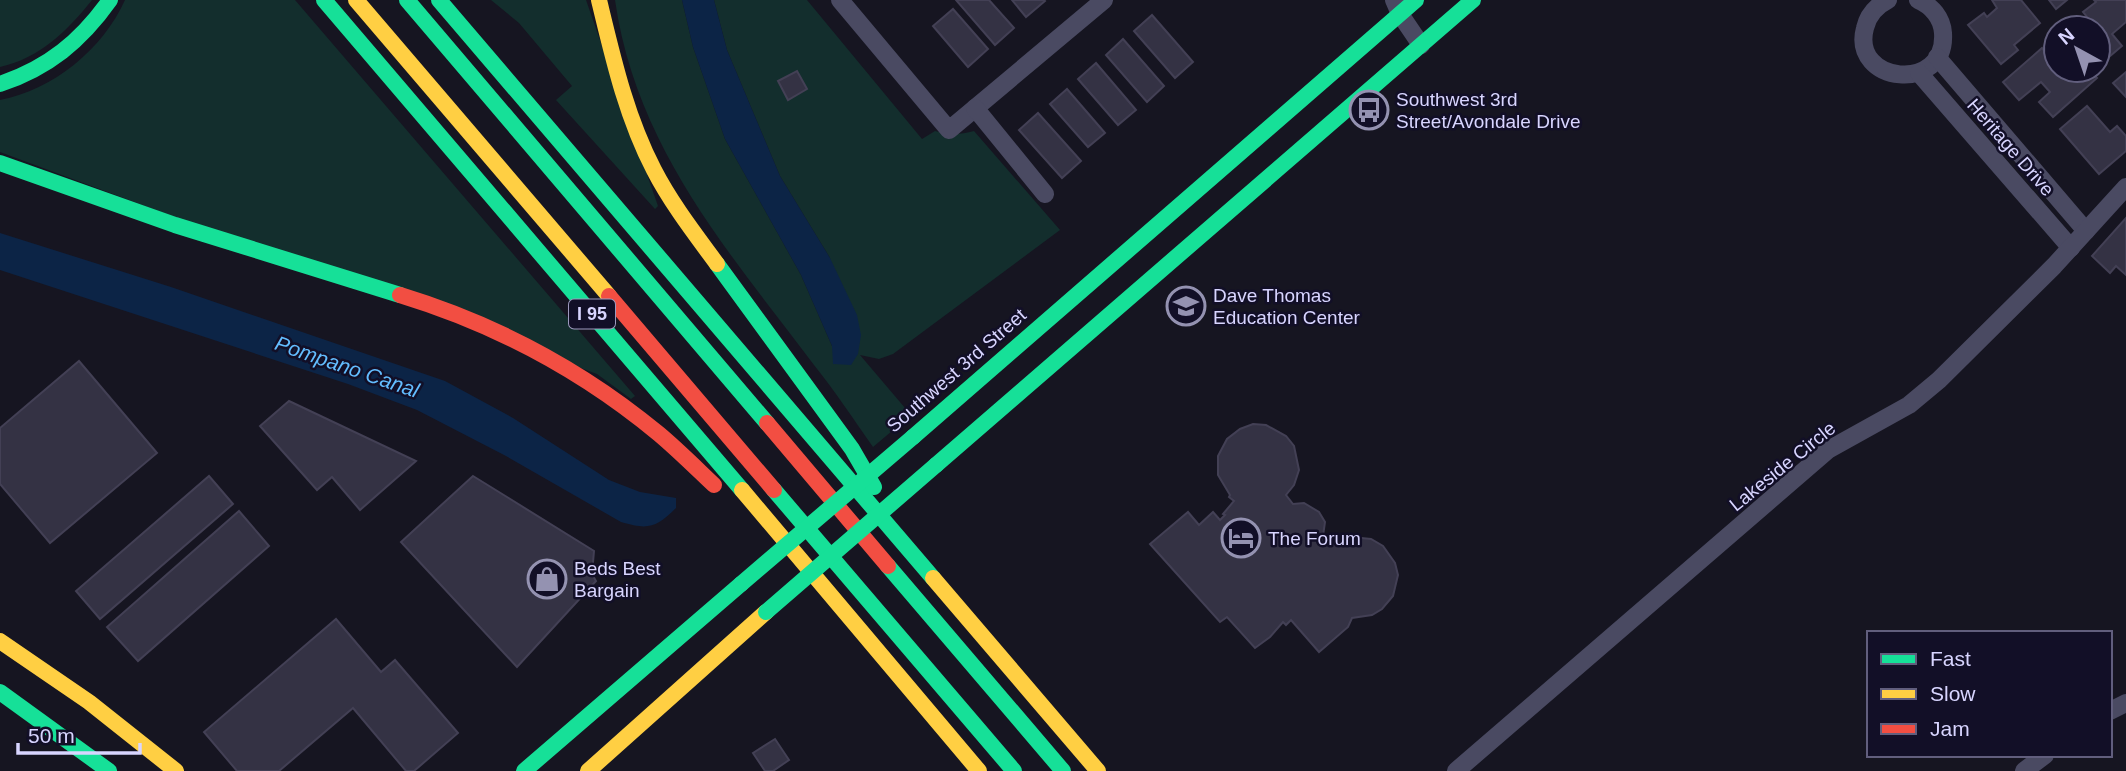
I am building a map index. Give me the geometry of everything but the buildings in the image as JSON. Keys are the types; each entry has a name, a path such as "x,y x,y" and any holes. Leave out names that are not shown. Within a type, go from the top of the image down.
{"main road":[{"path":"0,84 28,74 67,51 87,31 110,0"},
{"name":"I 95","path":"324,0 979,771"},
{"path":"356,0 1014,771"},
{"path":"407,0 1063,771"},
{"path":"439,0 1098,771"},
{"path":"599,0 628,111 660,180 702,244 852,449 915,558"},
{"name":"Southwest 3rd Street","path":"524,771 913,437 1397,7 1416,0"},
{"path":"588,771 766,612 1473,0"},
{"path":"0,163 175,225 440,307 517,340 582,378 659,434 860,628"},
{"path":"0,177 82,203 175,225"},
{"path":"0,641 89,702 176,771"},
{"path":"0,692 109,771"}],"street":[{"path":"840,0 949,130 1104,0"},
{"path":"1888,0 1874,9 1867,20 1865,47 1880,69 1892,75 1906,76 1919,73 1937,57 1943,34 1941,7 1918,0"},
{"path":"1397,7 1421,45"},
{"name":"Heritage Drive","path":"1937,57 2086,231"},
{"name":"Heritage Drive","path":"1919,73 2071,248"},
{"path":"975,108 1045,194"},
{"name":"Lakeside Circle","path":"1456,771 1828,450 1909,405 1926,392 2071,248 2126,187"},
{"path":"2024,771 2042,757"}],"green space":[{"path":"0,0 92,0 52,42 28,57 0,67"},
{"path":"125,0 295,0 635,396 631,399 597,374 0,152 0,100 39,87 74,65 104,35"},
{"path":"491,0 586,0 658,206 655,209 556,100 572,86 519,23"},
{"path":"615,0 682,0 693,47 725,139 801,275 832,346 830,258 780,176 727,50 714,0 807,0 922,139 935,131 954,134 974,131 1060,230 893,354 879,359 860,355 911,415 873,447 690,195 643,103 626,53"}],"water":[{"path":"682,0 714,0 727,50 780,176 830,258 857,315 861,335 858,354 851,365 833,364 832,346 801,275 725,139 693,47"},
{"name":"Pompano Canal","path":"0,233 171,287 445,381 513,418 609,480 640,492 676,498 676,508 663,520 651,526 621,522 506,456 417,410 348,384 0,270"}],"traffic: fast":[{"path":"0,84 33,70 62,51 87,28 110,0"},
{"path":"324,0 742,490"},
{"path":"407,0 767,423"},
{"path":"439,0 933,578"},
{"path":"913,437 1416,0"},
{"path":"936,465 1473,0"},
{"path":"0,163 175,225 400,295"},
{"path":"717,264 852,449 874,487"},
{"path":"741,584 913,437"},
{"path":"766,612 936,465"},
{"path":"774,490 1014,771"},
{"path":"888,566 1063,771"},
{"path":"524,771 741,584"},
{"path":"0,692 109,771"}],"traffic: slow":[{"path":"356,0 609,296"},
{"path":"599,0 621,86 644,150 668,194 717,264"},
{"path":"742,490 979,771"},
{"path":"933,578 1098,771"},
{"path":"588,771 766,612"},
{"path":"0,641 89,702 176,771"}],"traffic: jam":[{"path":"400,295 470,320 536,351 568,370 630,411 714,485"},
{"path":"609,296 774,490"},
{"path":"767,423 888,566"}],"place":[{"name":"Southwest 3rd Street/Avondale Drive","path":"1369,110"},
{"name":"Dave Thomas Education Center","path":"1186,306"},
{"name":"The Forum","path":"1241,538"},
{"name":"Beds Best Bargain","path":"547,579"}]}
